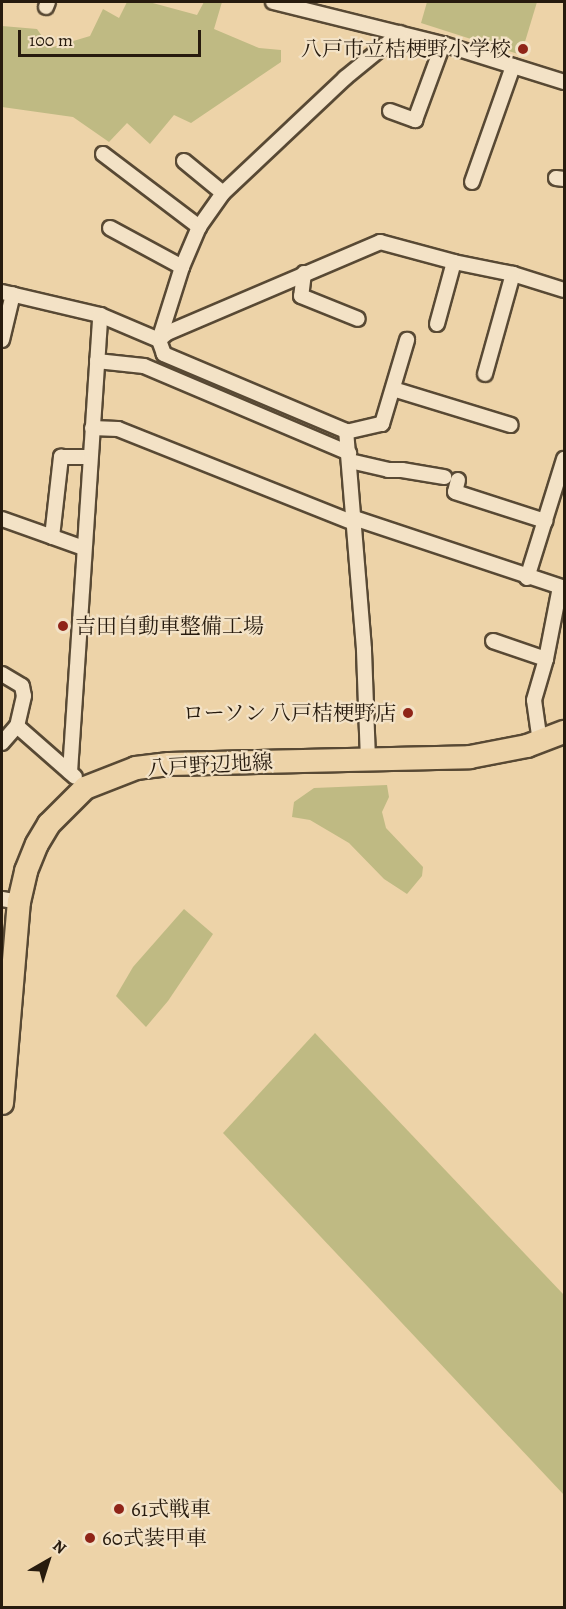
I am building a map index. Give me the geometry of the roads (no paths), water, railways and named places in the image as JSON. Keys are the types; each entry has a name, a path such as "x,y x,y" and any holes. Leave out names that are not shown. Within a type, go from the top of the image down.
{"main road":[{"name":"八戸野辺地線","path":"2,1103 10,900 26,871 37,843 66,804 78,780 136,768 170,764 470,757 540,742 564,732"}],"street":[{"path":"273,2 443,44 564,82"},
{"path":"400,33 345,78 223,193 199,227 182,267 159,340 164,354 346,432 382,424 407,340"},
{"path":"390,111 415,120 443,44"},
{"path":"472,182 513,66"},
{"path":"103,154 199,227"},
{"path":"184,161 223,193"},
{"path":"110,228 182,267"},
{"path":"159,340 167,333 380,242 454,262 513,274 564,290"},
{"path":"437,324 454,262"},
{"path":"304,273 301,296 358,319"},
{"path":"485,374 513,274"},
{"path":"2,340 7,293 100,315 159,340"},
{"path":"78,780 84,548 100,315"},
{"path":"97,361 144,366 349,457 388,470 444,477"},
{"path":"393,389 511,425"},
{"path":"92,428 118,429 354,521 562,588 534,700 540,742"},
{"path":"346,432 364,649 368,760"},
{"path":"52,537 62,457 90,457"},
{"path":"527,578 564,459"},
{"path":"458,480 455,492 545,521"},
{"path":"2,519 84,548"},
{"path":"493,641 546,659"},
{"path":"2,674 22,686 24,696 16,726 2,743"},
{"path":"16,726 78,780"}],"place":[{"name":"八戸市立桔梗野小学校","path":"523,49"},
{"name":"吉田自動車整備工場","path":"63,626"},
{"name":"ローソン 八戸桔梗野店","path":"408,713"},
{"name":"61式戦車","path":"119,1509"},
{"name":"60式装甲車","path":"90,1538"}]}
